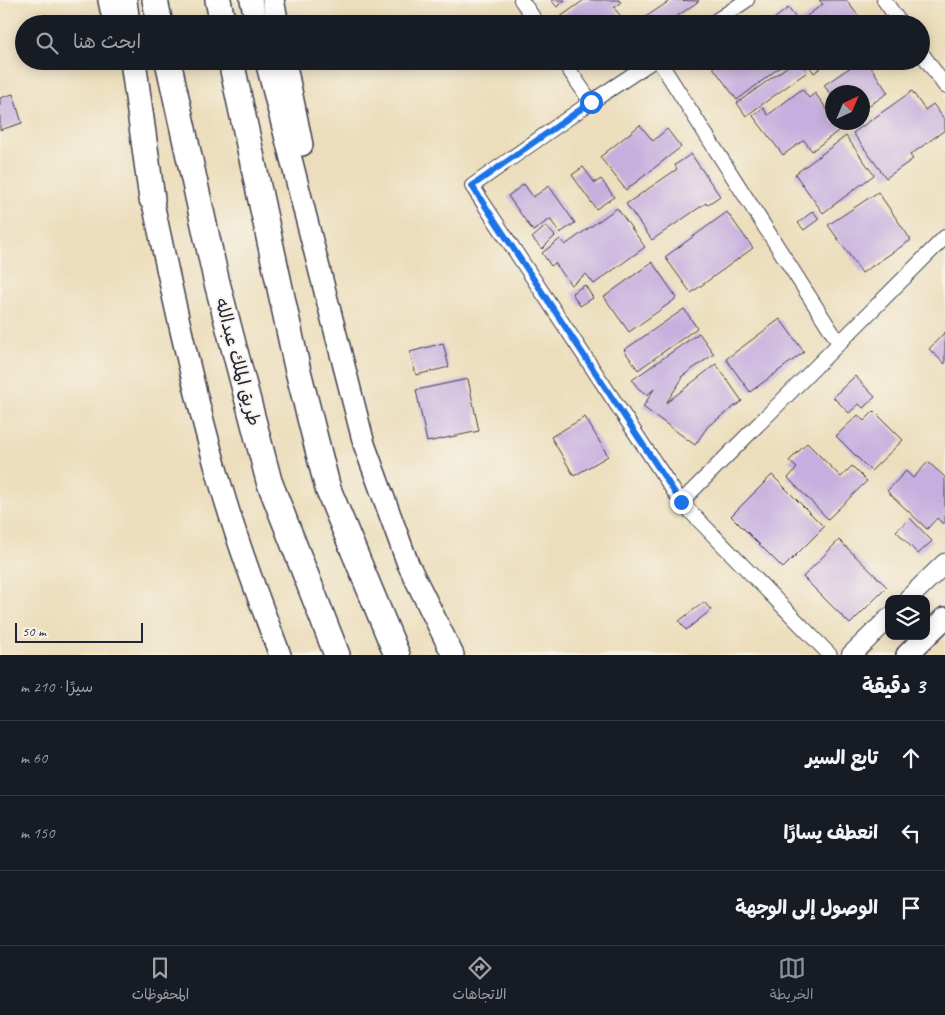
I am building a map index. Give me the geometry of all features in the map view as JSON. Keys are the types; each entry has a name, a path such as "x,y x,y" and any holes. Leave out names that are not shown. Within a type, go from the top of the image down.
{"highway":[{"path":"124,0 126,15"},
{"path":"154,0 158,15"},
{"path":"218,0 222,15"},
{"path":"133,70 152,198"},
{"name":"طريق الملك عبدالله","path":"170,70 216,279 269,481 336,655"},
{"path":"234,70 297,367 328,488 397,655"}],"main road":[{"path":"109,0 112,15"},
{"path":"251,0 255,15"},
{"path":"273,0 276,15"},
{"path":"124,70 180,331 219,480 258,597 280,655"},
{"path":"268,70 364,444 408,564 453,655"},
{"path":"287,70 349,383"},
{"path":"912,595 945,563"},
{"path":"930,632 945,618"},
{"path":"851,655 885,622"},
{"path":"907,655 922,640"}],"street":[{"path":"521,0 532,15"},
{"path":"724,15 747,0"},
{"path":"884,0 895,15"},
{"path":"930,65 945,86"},
{"path":"569,70 591,102"},
{"path":"640,70 591,102 472,186 681,502 830,655"},
{"path":"665,70 839,343"},
{"path":"681,502 945,237"}],"building":[{"path":"551,0 565,0 557,7"},
{"path":"584,0 619,0 621,3 614,8 620,15 563,15"},
{"path":"671,0 699,1 679,15 648,15"},
{"path":"819,0 846,0 858,15 808,15 823,4"},
{"path":"788,8 794,15 779,15"},
{"path":"715,70 776,70 737,100"},
{"path":"783,70 806,70 807,72 746,116 737,103"},
{"path":"846,70 873,70 888,93 870,105 870,85 824,85"},
{"path":"802,89 809,98 815,93 825,107 825,130 839,130 812,151 804,140 783,155 753,116 763,108 768,115"},
{"path":"912,91 925,110 933,104 945,120 945,130 910,155 913,159 886,178 853,133 857,130 870,130 870,121"},
{"path":"13,94 22,123 0,130 0,98"},
{"path":"640,125 653,141 667,129 681,147 626,190 600,157"},
{"path":"846,136 874,175 823,213 795,174"},
{"path":"691,154 720,196 707,205 706,203 652,240 626,204 677,169 675,165"},
{"path":"583,167 595,183 601,179 614,197 596,209 572,175"},
{"path":"524,184 533,197 549,186 575,223 560,233 550,219 533,231 508,196"},
{"path":"878,192 911,240 862,273 828,225"},
{"path":"617,208 645,247 594,284 586,274 571,285 555,263 551,266 542,253 560,239 565,245"},
{"path":"813,211 819,219 804,230 798,223"},
{"path":"727,212 753,248 691,293 665,257"},
{"path":"546,226 555,236 542,249 532,238"},
{"path":"652,262 677,298 629,332 604,297"},
{"path":"585,285 593,298 580,306 572,293"},
{"path":"684,309 697,328 638,370 624,350"},
{"path":"780,319 804,352 750,392 726,359"},
{"path":"945,332 945,364 929,349"},
{"path":"699,333 714,354 681,377 682,379 666,403 716,364 742,401 708,426 695,445 643,407 654,389 647,395 632,380"},
{"path":"443,343 449,367 416,375 410,352"},
{"path":"855,376 875,397 863,408 859,404 849,413 833,397"},
{"path":"468,379 479,431 427,442 416,390"},
{"path":"874,411 903,440 871,471 836,436 858,415 864,421"},
{"path":"585,417 608,456 574,476 551,437"},
{"path":"807,443 841,477 852,466 867,481 828,519 788,478 797,468 789,461"},
{"path":"928,462 945,477 945,522 943,524 937,518 927,529 887,491 906,471 913,478"},
{"path":"772,475 824,527 783,568 731,516"},
{"path":"910,518 932,541 918,554 896,531"},
{"path":"839,540 887,587 850,624 803,577"},
{"path":"704,602 711,610 686,630 679,621"}],"route":[{"path":"591,102 472,186 681,502"}]}
